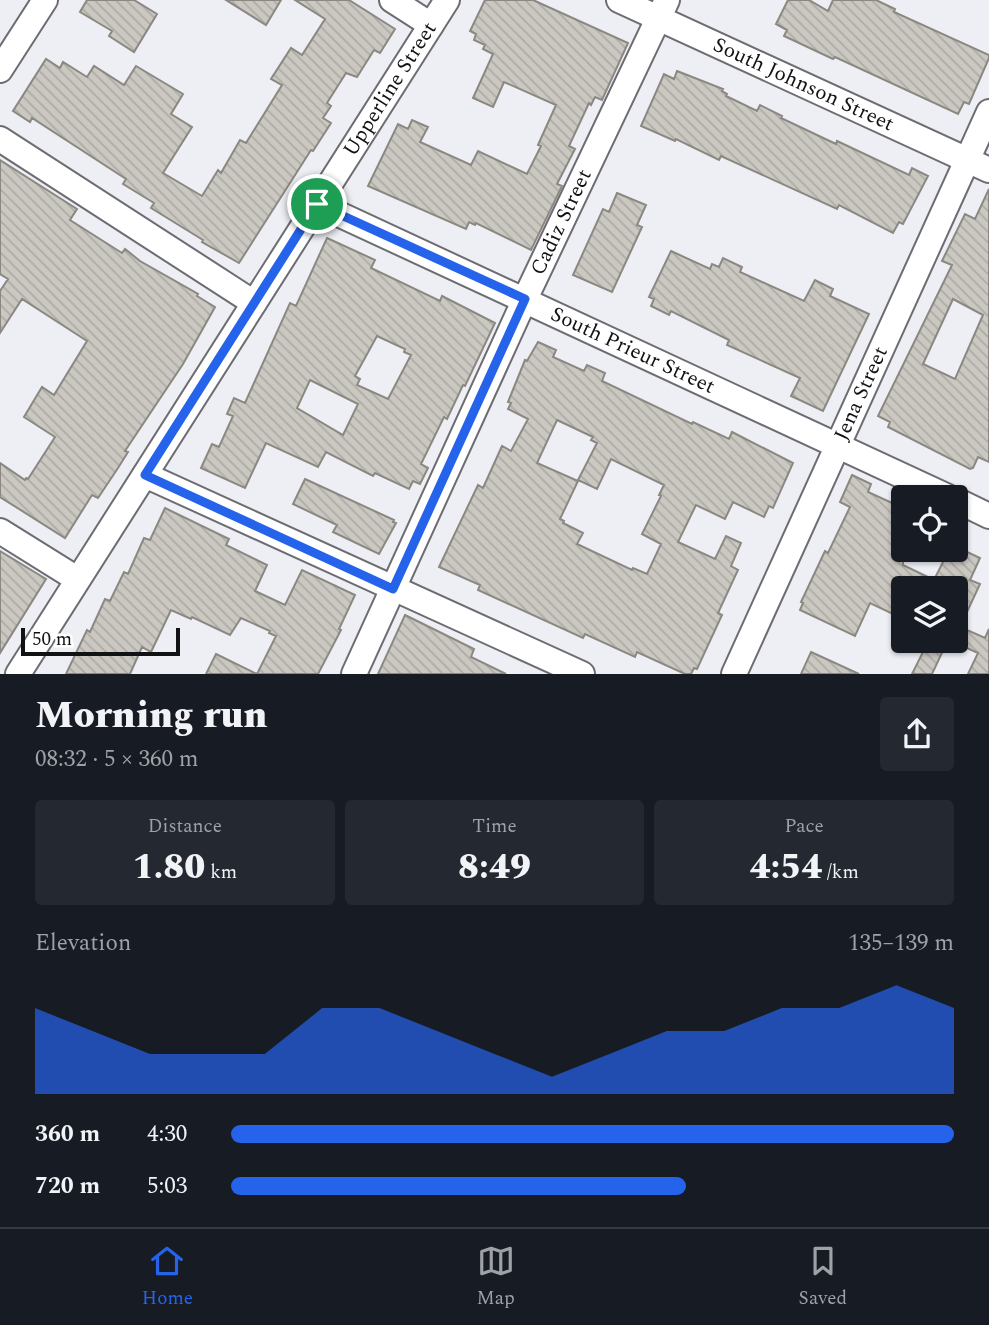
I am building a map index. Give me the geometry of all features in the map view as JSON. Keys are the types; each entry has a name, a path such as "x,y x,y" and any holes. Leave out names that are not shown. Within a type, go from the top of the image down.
{"street":[{"path":"0,70 45,0"},
{"path":"392,0 431,24"},
{"name":"Upperline Street","path":"18,674 447,0"},
{"name":"South Johnson Street","path":"619,0 662,9 978,165"},
{"name":"Cadiz Street","path":"354,674 525,299 662,9"},
{"name":"Jena Street","path":"734,674 838,446 978,165 989,112"},
{"path":"0,139 254,303"},
{"name":"South Prieur Street","path":"317,204 922,485"},
{"path":"145,475 582,674"},
{"path":"968,506 989,516"},
{"path":"0,531 78,579"}],"building":[{"path":"87,0 134,0 157,14 134,52 109,36 112,31 80,12"},
{"path":"226,0 281,0 266,25"},
{"path":"295,0 349,0 395,29 380,53 374,50 357,77 346,73 327,103 331,106 323,118 331,123 239,263 151,208 154,203 123,184 126,179 32,118 30,122 13,111 46,59 60,68 63,62 87,77 94,66 124,85 136,66 183,94 171,114 192,127 163,173 202,196 218,170 221,173 240,140 246,143 282,85 271,79 291,48 302,55 325,19"},
{"path":"485,0 533,0 628,43 602,100 595,97 591,105 589,103 569,146 575,149 557,184 562,186 531,250 476,223 475,225 469,222 466,229 368,186 398,124 408,129 412,120 428,127 420,142 471,165 478,151 527,174 556,105 504,82 493,107 473,98 493,54 483,49 485,45 474,40 476,34 470,31"},
{"path":"788,0 809,0 828,11 833,0 876,0 895,9 894,12 989,55 989,58 969,104 964,102 958,114 784,36 787,30 776,24"},
{"path":"677,71 723,89 726,96 757,111 760,105 836,144 837,141 909,175 912,168 928,176 903,224 899,222 893,233 839,205 837,209 721,156 719,160 641,126 664,74 674,79"},
{"path":"0,160 77,209 70,220 122,253 125,249 215,307 183,364 125,451 128,452 118,468 98,498 92,495 65,538 0,497 0,463 25,480 28,479 55,437 24,417 42,387 54,395 87,341 22,299 0,333 0,291 8,279 0,274"},
{"path":"989,189 989,462 978,457 970,469 888,427 890,422 878,416 952,265 942,261 965,214 975,219","holes":["953,299 983,315 955,379 923,364"]},
{"path":"617,193 646,205 637,225 642,227 612,292 573,275 603,209 609,212"},
{"path":"327,238 375,260 371,268 440,301 442,296 495,323 465,386 463,385 447,419 444,417 421,464 428,468 420,484 413,481 409,489 375,473 373,476 326,452 318,467 266,443 245,488 201,468 212,444 219,447 233,416 227,414 234,398 245,403 290,303 296,306","holes":["377,336 405,349 404,352 411,355 388,399 357,385 360,379 355,376","310,380 358,404 343,435 297,408"]},
{"path":"671,251 710,269 712,264 719,267 723,258 742,267 740,272 804,301 815,280 833,289 830,296 869,314 823,411 791,396 800,378 727,345 729,340 671,311 669,315 651,306 654,299 649,297"},
{"path":"538,342 556,350 553,357 584,371 587,365 605,373 602,381 692,424 693,422 729,439 732,432 793,463 773,508 769,506 764,517 733,502 725,519 696,505 678,542 715,559 726,536 741,543 731,566 738,570 718,613 722,615 697,669 694,668 691,674 685,674 637,652 635,657 585,634 583,638 478,590 480,585 439,567 478,485 483,488 502,446 511,451 528,419 508,409 511,403 508,402 525,360 527,361","holes":["557,420 593,437 591,440 597,443 578,480 597,489 611,459 664,485 642,534 661,544 647,574 633,568 632,570 577,544 583,533 560,519 578,481 537,463"]},
{"path":"852,475 871,484 868,492 891,503 891,562 903,562 903,565 926,576 891,576 891,613 870,603 855,636 800,610 803,603 801,602 825,551 828,553 850,507 840,502"},
{"path":"305,479 394,520 396,523 379,554 333,532 337,525 293,504"},
{"path":"165,508 229,539 226,545 267,565 255,591 285,605 302,570 355,595 339,629 341,630 318,674 257,674 276,636 269,633 270,631 241,618 230,635 171,610 151,652 142,647 130,674 66,674 105,599 110,601 124,572 128,574 144,538 150,540"},
{"path":"0,551 46,579 0,653"},
{"path":"968,552 980,558 970,580 980,584 968,610 968,576 936,576 943,562 968,562"},
{"path":"405,615 474,649 471,657 506,674 378,674"},
{"path":"989,629 989,674 968,674 978,653 968,648 968,631 985,638"},
{"path":"811,652 859,674 801,674"},
{"path":"922,653 942,653 932,674 912,674"},
{"path":"216,654 257,674 206,674"}],"route":[{"path":"317,204 525,299 393,589 145,475 317,204"}]}
